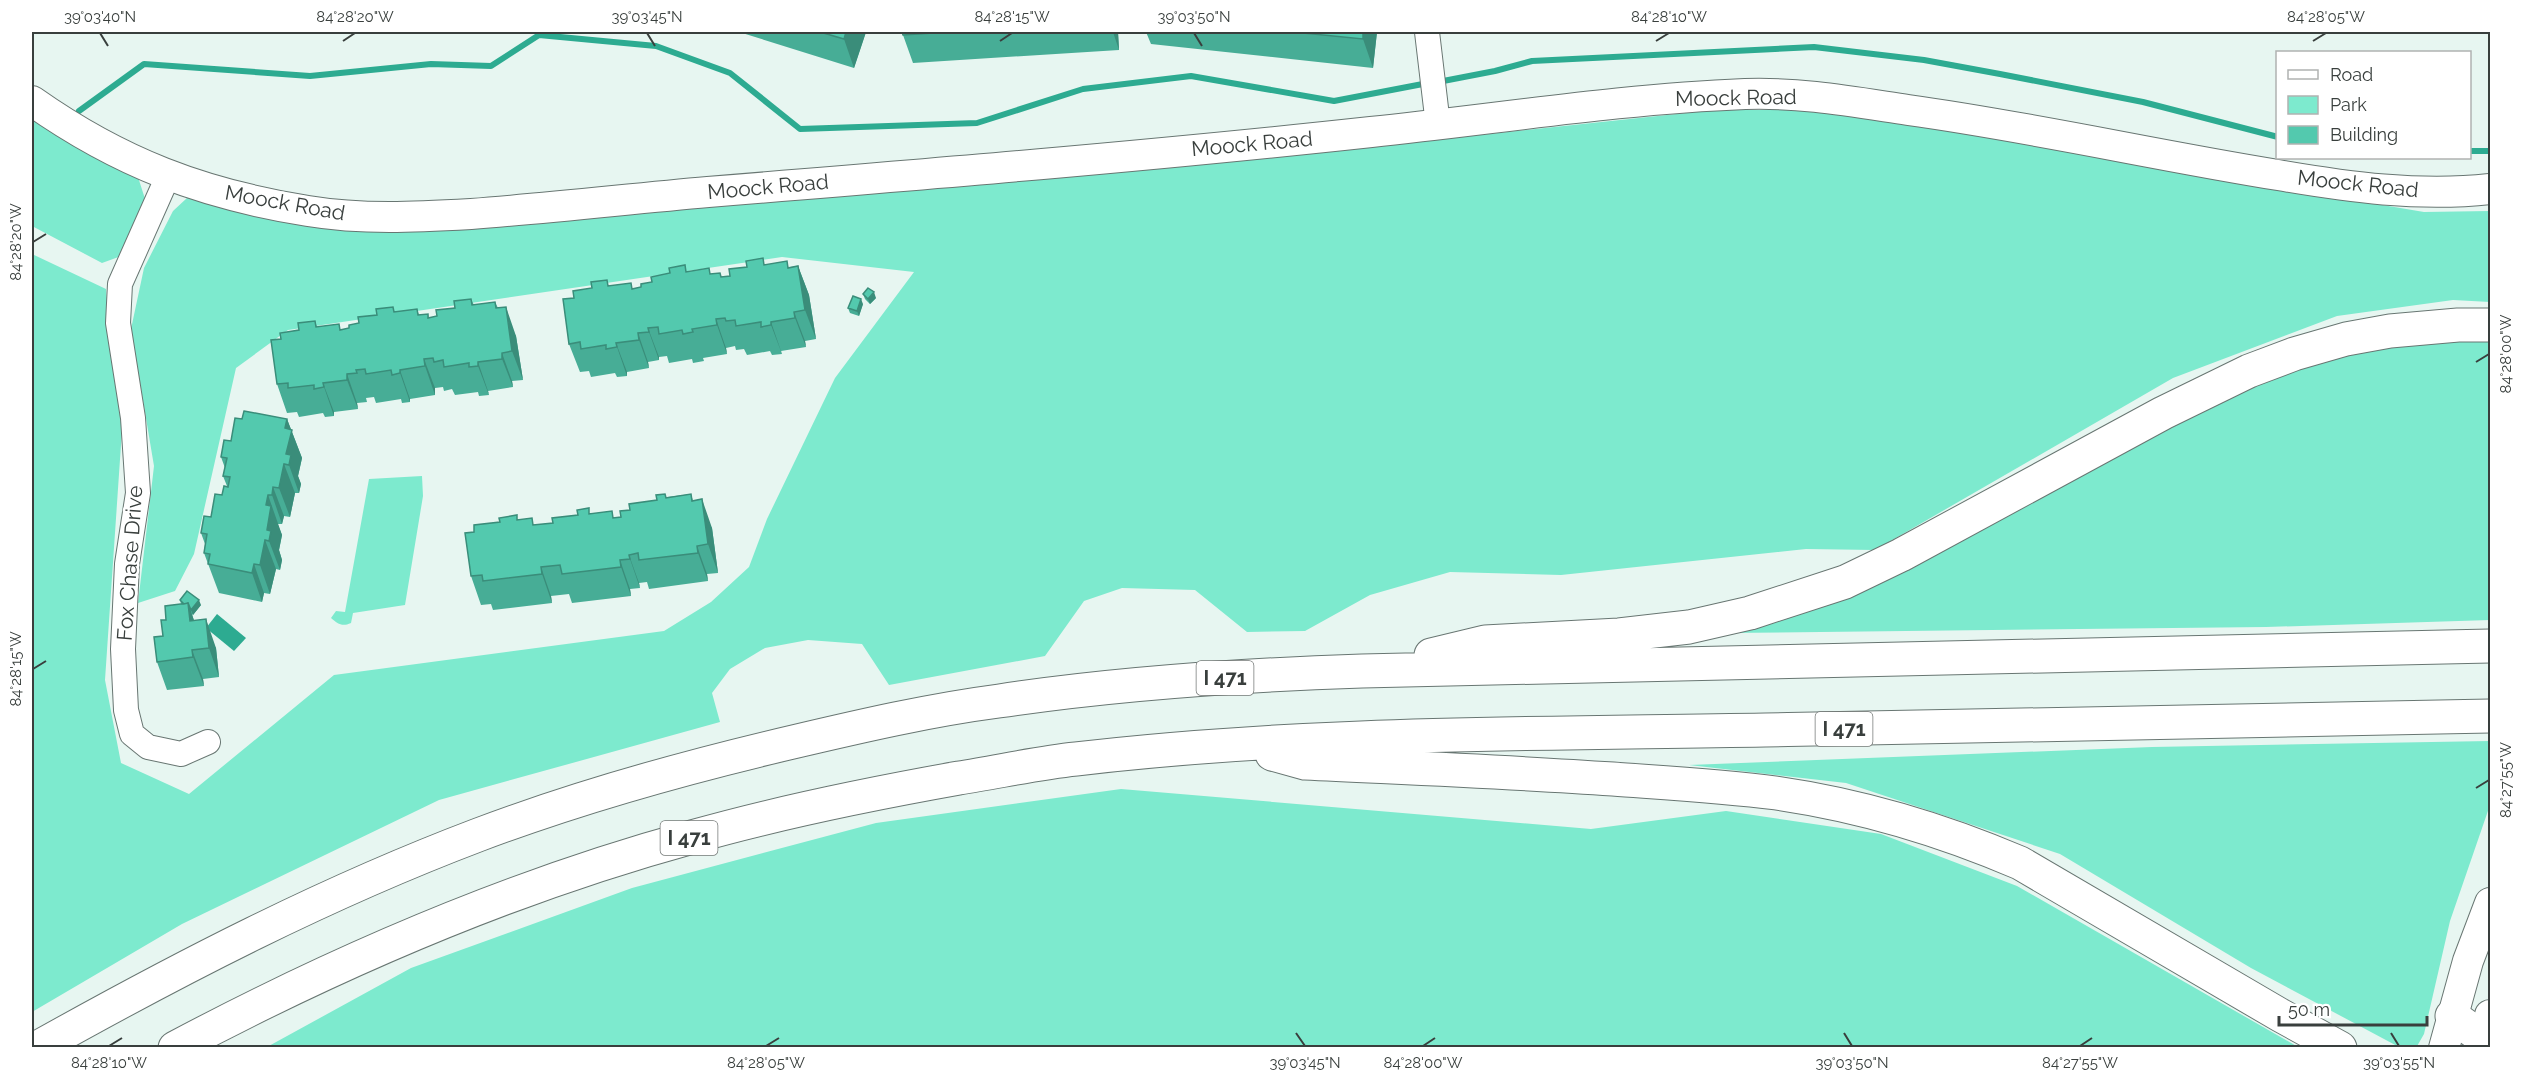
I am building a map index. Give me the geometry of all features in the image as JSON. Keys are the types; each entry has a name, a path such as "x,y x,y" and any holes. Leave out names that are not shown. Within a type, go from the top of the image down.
{"highway":[{"path":"1362,671 1485,642 1619,635 1689,627 1750,613 1845,582 1943,532 2163,413 2249,371 2294,354 2346,339 2390,331 2458,325 2490,325"},
{"name":"I 471","path":"37,1047 149,985 252,932 400,866 477,835 572,802 705,762 874,724 998,700 1204,679 1362,671 2485,647"},
{"name":"I 471","path":"175,1047 296,986 406,938 524,892 691,837 875,792 1071,759 1235,744 1435,736 2490,716"},
{"path":"1235,744 1305,763 1549,774 1707,786 1776,793 1882,815 1986,849 2020,863 2334,1046"},
{"path":"2452,1016 2487,1036"}],"main road":[{"name":"Moock Road","path":"32,101 96,143 150,169 219,192 268,205 339,215 411,218 536,209 1000,167 1436,113 1752,94 1822,98 1967,118 2198,163 2346,187 2436,191 2490,189"},
{"path":"2444,1047 2468,961 2490,903"}],"street":[{"path":"1428,40 1436,113"},
{"name":"Fox Chase Drive","path":"168,176 120,284 118,323 133,418 138,493 127,564 123,649 126,710 132,734 148,747 181,754 208,742"}],"green space":[{"path":"1714,110 1859,110 2186,172 2424,212 2490,211 2490,302 2453,300 2337,316 2173,378 1875,550 1806,549 1561,575 1450,572 1370,595 1305,631 1247,632 1195,590 1122,588 1084,601 1045,656 889,685 862,644 808,640 765,648 730,669 712,693 720,722 439,800 182,924 32,1012 32,254 106,289 110,342 122,430 105,680 121,763 189,794 334,675 664,631 711,602 749,567 767,519 835,378 914,272 782,257 288,330 236,368 194,554 175,591 138,603 154,466 131,329 144,268 173,211 187,198 204,198 271,220 362,226 1358,148"},
{"path":"32,115 138,177 146,202 124,255 102,263 32,226"},
{"path":"2477,338 2490,340 2490,620 2266,627 1725,633 2246,386 2344,353"},
{"path":"422,476 423,496 405,605 353,613 351,623 343,625 338,623 331,618 336,611 345,612 369,479"},
{"path":"2490,741 2490,805 2450,921 2424,1034 2416,1048 2399,1047 2251,968 2060,854 1846,783 1689,765 2152,747"},
{"path":"1121,789 1591,829 1726,811 1881,834 2017,886 2298,1047 267,1047 411,968 632,888 876,823"}],"shaded area":[{"path":"217,614 246,638 234,651 206,628"}],"building":[{"path":"820,32 846,32 844,39"},
{"path":"902,32 949,32 903,35"},
{"path":"1293,32 1363,32 1363,39"},
{"path":"763,258 764,265 787,261 788,268 798,266 805,310 794,312 795,318 771,322 771,325 761,327 761,322 736,326 735,320 716,319 717,325 692,329 693,332 683,334 682,330 659,334 658,327 648,328 649,332 638,333 639,340 616,343 617,347 606,349 606,345 581,349 580,342 569,344 563,299 574,298 573,291 592,288 591,282 607,280 608,286 631,283 632,289 652,282 651,277 670,273 669,268 685,265 686,272 709,268 710,274 720,273 721,277 730,276 729,269 747,267 746,261"},
{"path":"868,288 874,292 868,299 863,294"},
{"path":"853,296 861,299 857,311 848,308"},
{"path":"471,299 472,305 495,302 496,308 506,307 512,351 502,353 502,359 478,362 478,366 469,367 469,363 444,367 443,360 434,362 433,358 424,359 425,366 400,370 400,373 392,375 391,370 366,374 365,369 356,370 357,373 347,374 347,380 323,383 324,387 314,389 314,385 288,388 288,383 277,384 271,340 281,339 280,333 299,330 298,323 315,321 316,327 339,324 340,330 359,323 358,317 377,315 376,309 393,307 394,312 417,309 418,315 428,314 428,318 437,316 436,310 455,308 454,301"},
{"path":"244,411 287,419 285,428 292,430 286,454 291,455 289,465 284,464 279,488 273,487 272,495 268,495 266,505 271,506 267,530 271,531 269,541 265,540 260,565 254,564 252,573 208,564 210,554 204,553 207,534 201,533 204,516 211,517 215,494 222,495 224,486 228,487 230,477 223,476 227,458 221,457 224,440 231,441 235,418 242,419"},
{"path":"665,494 666,498 691,494 692,501 702,499 708,544 697,546 698,553 639,560 638,553 629,555 630,559 620,560 621,567 562,574 560,565 541,567 542,574 483,581 482,575 471,576 465,533 474,532 474,525 500,522 499,518 517,515 517,520 532,518 533,525 553,523 552,518 578,515 577,510 589,508 589,514 612,511 613,518 621,517 620,511 630,510 629,504 657,500 656,495"},
{"path":"187,591 199,600 191,610 188,603 184,604 180,600"},
{"path":"188,603 190,621 206,619 209,648 192,650 193,657 157,662 154,637 163,636 161,620 166,620 165,606"}],"waterway":[{"path":"79,111 144,64 310,76 431,64 491,66 539,35 656,46 730,73 800,129 977,123 1083,89 1191,76 1334,101 1428,83"},
{"path":"1438,82 1532,61 1814,47 1924,60 2000,74 2143,102 2276,136"},
{"path":"2471,151 2490,151"}]}
